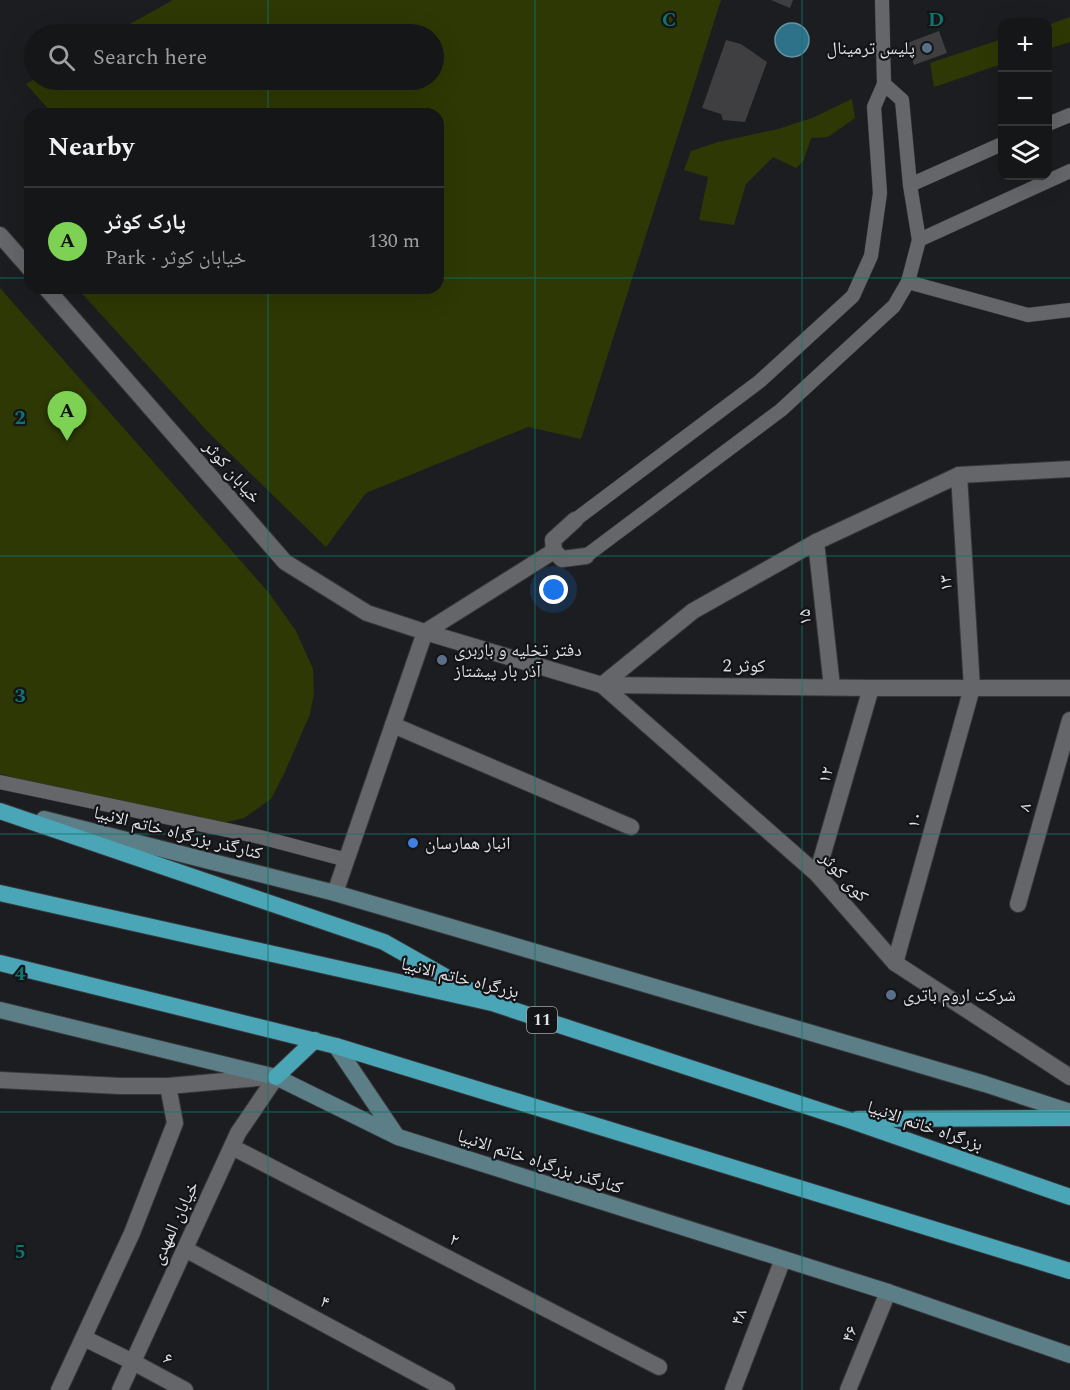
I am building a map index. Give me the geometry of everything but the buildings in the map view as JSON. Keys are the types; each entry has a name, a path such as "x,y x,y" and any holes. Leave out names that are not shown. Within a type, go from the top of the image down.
{"highway":[{"path":"0,809 384,942 492,1004"},
{"name":"بزرگراه خاتم الانبیا","path":"0,893 492,1004 846,1119 1070,1197"},
{"path":"0,963 336,1046 1070,1271"},
{"path":"276,1077 315,1040"},
{"path":"846,1119 1070,1118"}],"main road":[{"name":"کنارگذر بزرگراه خاتم الانبیا","path":"0,809 335,893 974,1081 1070,1112"},
{"name":"کنارگذر بزرگراه خاتم الانبیا","path":"0,1010 276,1077 398,1137 888,1292 1070,1355"},
{"path":"336,1046 398,1137"}],"street":[{"path":"0,235 24,262"},
{"name":"خیابان کوثر","path":"51,294 285,562 367,613 425,632"},
{"path":"602,685 693,611 816,542 959,475 1070,469"},
{"name":"۱۳","path":"959,475 972,688"},
{"path":"575,520 553,540 554,551 562,559 586,556"},
{"name":"۱۵","path":"816,542 832,687"},
{"path":"335,893 425,632 554,551"},
{"name":"کوثر 2","path":"425,632 602,685 1070,688"},
{"name":"کوی کوثر","path":"602,685 818,874 895,963 1070,1077"},
{"name":"۱۲","path":"818,874 871,688"},
{"name":"۱۰","path":"895,963 972,688"},
{"name":"۸","path":"1018,904 1070,720"},
{"path":"393,726 631,827"},
{"path":"0,1080 168,1086 276,1077"},
{"name":"خیابان المهدی","path":"120,1390 238,1133 276,1077"},
{"name":"خیابان المهدی","path":"59,1390 132,1233 175,1123 168,1086"},
{"name":"۲","path":"232,1147 659,1367"},
{"name":"۴","path":"185,1249 447,1390"},
{"name":"۴۸","path":"733,1390 783,1259"},
{"name":"۴۶","path":"848,1390 888,1292"},
{"name":"۶","path":"84,1338 185,1390"}],"lane":[{"path":"575,520 760,381 853,296 871,256 880,193 874,107 884,84 882,0"},
{"path":"586,556 781,410 894,306 908,282 910,268 920,240 910,185 902,100 884,84"},
{"path":"1052,122 1070,114"},
{"path":"910,185 998,146"},
{"path":"920,240 1070,171"},
{"path":"908,282 1028,315 1070,310"},
{"path":"0,782 260,837 347,860"}],"green space":[{"path":"173,0 721,0 581,439 528,427 366,493 326,547 208,432 82,294 444,294 444,108 48,108 31,90 444,90 444,24 130,24"},
{"path":"1070,17 1070,42 1052,48 1052,24"},
{"path":"998,40 998,65 934,87 930,63"},
{"path":"852,99 855,118 828,137 811,138 803,162 796,168 773,157 746,184 734,225 699,220 708,177 684,170 691,151 718,142 778,129 812,118"},
{"path":"0,288 269,593 296,631 313,669 314,693 310,714 271,799 244,818 219,824 181,820 0,774"}],"water":[{"path":"792,23 804,28 809,40 804,52 792,57 780,52 775,40 780,28"}],"place":[{"name":"پلیس ترمینال","path":"927,48"},
{"name":"پارک کوثر","path":"67,441"},
{"name":"دفتر تخلیه و باربری آذر بار پیشتاز","path":"442,660"},
{"name":"انبار همارسان","path":"413,843"},
{"name":"شرکت اروم باتری","path":"891,995"}]}
